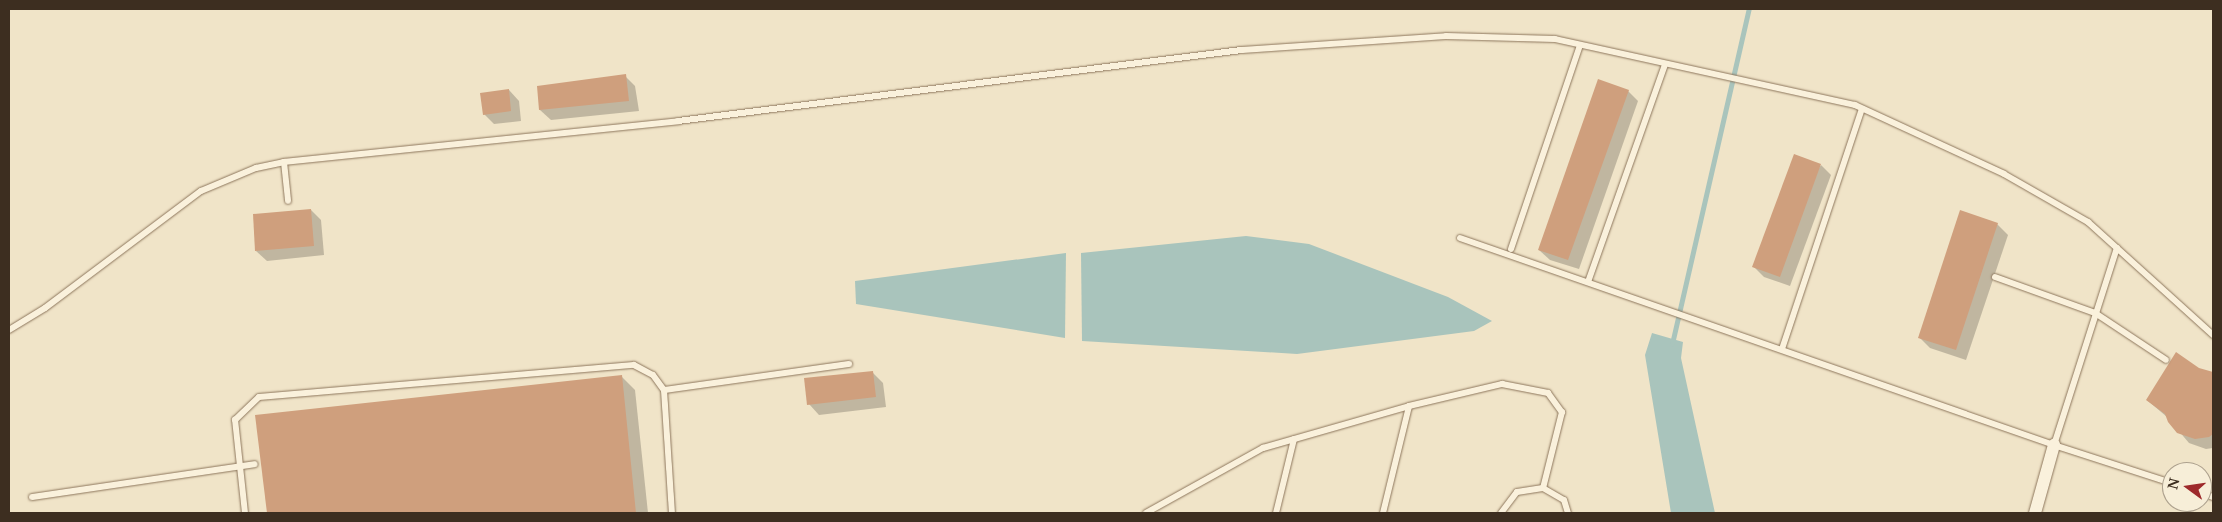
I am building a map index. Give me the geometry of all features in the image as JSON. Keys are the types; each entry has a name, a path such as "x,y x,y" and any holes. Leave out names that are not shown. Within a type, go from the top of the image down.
{"street":[{"path":"2035,513 2054,445"}],"lane":[{"path":"9,330 45,308 201,191 256,168 284,162 678,121 1242,50 1446,36 1555,39 1862,109 2004,174 2088,222 2213,335"},
{"path":"1511,249 1580,45"},
{"path":"1588,282 1665,64"},
{"path":"1782,349 1862,109"},
{"path":"284,162 288,201"},
{"path":"1460,238 2054,445 2162,480"},
{"path":"2054,445 2117,248"},
{"path":"1995,278 2095,313 2166,360"},
{"path":"664,390 849,364"},
{"path":"245,513 236,420 259,397 634,365 653,376 664,390 672,513"},
{"path":"1146,513 1263,448 1410,406 1502,384 1548,393 1562,412 1543,488"},
{"path":"1383,513 1410,406"},
{"path":"1276,513 1294,439"},
{"path":"32,497 255,464"},
{"path":"1501,513 1517,492 1543,488 1564,500 1568,513"}],"water":[{"path":"1246,236 1309,244 1448,297 1492,321 1474,331 1297,354 1082,341 1081,253"},
{"path":"1066,253 1065,338 856,304 855,281"},
{"path":"1652,333 1683,342 1681,358 1715,513 1671,513 1645,355"}],"building":[{"path":"626,74 629,101 539,110 537,86"},
{"path":"1598,79 1629,90 1568,260 1538,250"},
{"path":"509,89 511,111 483,115 480,93"},
{"path":"1794,154 1821,164 1780,277 1752,267"},
{"path":"311,209 314,246 255,251 253,214"},
{"path":"1960,210 1998,223 1956,350 1918,338"},
{"path":"2176,352 2199,368 2213,372 2213,434 2209,437 2195,439 2177,433 2168,422 2165,414 2146,400"},
{"path":"873,371 876,397 807,405 804,378"},
{"path":"622,375 636,513 267,513 255,415"}],"waterway":[{"path":"1672,344 1749,9"}]}
